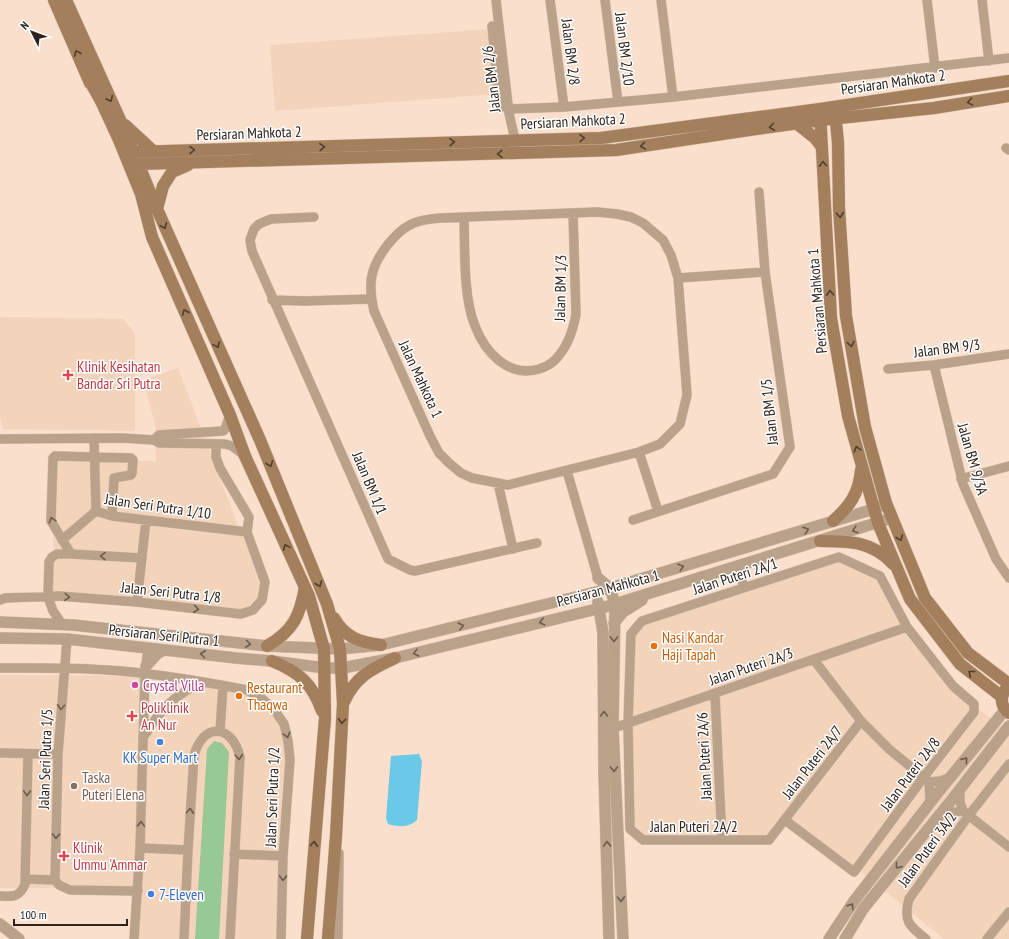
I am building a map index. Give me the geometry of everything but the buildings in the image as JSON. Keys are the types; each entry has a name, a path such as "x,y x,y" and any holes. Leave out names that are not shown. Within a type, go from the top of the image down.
{"main road":[{"path":"54,0 147,218"},
{"path":"66,0 121,122 134,159 260,440 327,604 336,622 351,637 360,642 381,645"},
{"path":"87,76 134,159 152,237 230,415 245,456 309,596 324,649 325,718 307,939"},
{"name":"Persiaran Mahkota 2","path":"134,159 193,163 616,150 796,123 821,114 834,106 1009,81"},
{"name":"Persiaran Mahkota 2","path":"134,159 153,151 601,138 821,114 836,119 857,117 934,108 1009,96"},
{"name":"Persiaran Mahkota 1","path":"821,114 831,318 848,416 878,523 910,599 960,664 1002,697 1009,685 968,653 925,598 886,503 865,427 846,316 839,208 838,143 834,106"},
{"path":"838,143 845,129 857,117"},
{"path":"121,122 153,151"},
{"path":"796,123 815,138 822,147"},
{"path":"157,210 163,186 172,172 193,163"},
{"path":"833,521 845,511 854,497 860,482 861,464"},
{"path":"820,541 862,543 886,556 898,569"},
{"path":"267,646 285,634 293,625 299,613 305,587"},
{"path":"327,604 340,649 343,704 336,836 328,939"},
{"path":"343,704 349,691 358,680 374,669 395,658"},
{"path":"272,661 288,667 312,688 325,718"},
{"path":"1002,697 1002,702 1007,712"}],"street":[{"name":"Jalan BM 2/6","path":"496,0 504,109 515,140 516,154"},
{"name":"Jalan BM 2/8","path":"550,0 564,107"},
{"name":"Jalan BM 2/10","path":"605,0 618,102"},
{"path":"661,0 673,97"},
{"path":"927,0 934,68"},
{"path":"982,0 989,61"},
{"path":"492,26 504,109 564,107 673,97 934,68 1009,58"},
{"name":"Jalan BM 1/5","path":"633,520 773,474 790,447 765,272 759,192"},
{"name":"Jalan Mahkota 1","path":"597,212 632,217 643,222 663,240 671,255 678,278 687,395 680,424 660,444 639,452 568,471 508,485 472,478 461,473 439,453 430,436 374,311 371,299 373,271 387,246 397,234 409,225 424,220 573,213 597,212"},
{"name":"Jalan BM 1/3","path":"464,218 468,302 475,326 486,346 501,362 508,368 525,371 544,367 554,361 569,341 574,327 576,314 573,213"},
{"name":"Jalan BM 1/1","path":"314,217 271,219 259,224 251,236 250,246 272,300 388,559 415,571 537,543"},
{"path":"678,278 765,272"},
{"path":"272,300 305,301 371,299"},
{"name":"Jalan BM 9/3","path":"888,369 934,365 1009,354"},
{"name":"Jalan BM 9/3A","path":"934,365 961,479 996,560 1009,578"},
{"path":"152,439 159,435 223,431 230,415"},
{"name":"Jalan Seri Putra 1/10","path":"94,438 96,511 112,516 247,532"},
{"path":"0,439 152,439 159,443 225,444 232,446 245,456"},
{"name":"Jalan Seri Putra 1/8","path":"0,600 5,598 59,596 137,602 241,614 253,610 262,600 265,582 247,532 249,517 220,468 216,457 216,444"},
{"path":"639,452 658,512"},
{"path":"71,554 51,521 50,515 53,458 55,456 94,456 131,458 133,460 131,475 114,478 112,516"},
{"path":"961,479 1009,466"},
{"path":"568,471 598,578 596,592 603,630 623,939"},
{"path":"498,483 513,549"},
{"name":"Persiaran Mahkota 1","path":"324,649 381,645 596,592 874,509 886,503"},
{"path":"62,540 96,511"},
{"name":"Persiaran Mahkota 1","path":"325,668 342,668 395,658 600,608 892,518"},
{"path":"137,602 146,520"},
{"path":"62,624 53,611 48,597 48,562 52,557 57,554 71,554 142,558"},
{"name":"Jalan Puteri 2A/1","path":"628,724 631,634 642,621 839,557 880,576 907,628"},
{"path":"740,575 755,561"},
{"path":"728,569 740,575 744,587"},
{"path":"598,578 610,588 615,604 609,730 609,939"},
{"path":"614,623 623,612 656,591"},
{"path":"567,616 592,620 603,630"},
{"name":"Persiaran Seri Putra 1","path":"0,622 62,624 267,646 324,649"},
{"path":"45,623 56,629 66,639"},
{"name":"Jalan Puteri 2A/3","path":"609,730 907,628"},
{"name":"Jalan Puteri 2A/8","path":"785,820 854,872 926,780 974,712 974,704 953,686 907,628"},
{"path":"134,939 138,891 148,648 164,634"},
{"name":"Persiaran Seri Putra 1","path":"0,638 66,639 325,668"},
{"path":"50,638 59,644 65,654"},
{"name":"Jalan Seri Putra 1/5","path":"55,880 58,754 66,639"},
{"path":"132,646 141,655 146,670"},
{"path":"146,670 158,652 165,650"},
{"path":"814,660 861,721 890,749 926,780 940,781 952,777"},
{"name":"Jalan Seri Putra 1/2","path":"0,668 146,670 246,690 261,698 274,709 284,724 290,760 283,856 281,939"},
{"path":"144,736 155,718 168,703 185,691 202,682"},
{"path":"220,731 223,686"},
{"name":"Jalan Puteri 2A/6","path":"714,694 722,840"},
{"path":"829,939 854,901 952,777 1007,712"},
{"name":"Jalan Puteri 2A/7","path":"785,820 861,721"},
{"name":"Jalan Puteri 2A/2","path":"628,724 630,829 643,840 769,840 785,820"},
{"path":"845,939 863,909 1009,726"},
{"path":"184,939 188,850 195,751 196,746 202,738 211,733 220,731 228,734 234,740 240,756 230,939"},
{"path":"0,753 58,754"},
{"path":"0,896 11,897 17,895 22,890 25,879 28,754"},
{"path":"941,813 966,813 1009,764"},
{"path":"926,780 930,799 929,806"},
{"path":"960,789 960,802 966,813 1009,847"},
{"name":"Jalan Puteri 3A/2","path":"926,939 906,920 906,908 909,899 966,813"},
{"path":"336,836 340,858 338,939"},
{"path":"140,848 188,850"},
{"path":"234,854 283,856"},
{"path":"25,879 55,880 59,885 70,890 138,891"},
{"path":"987,939 1009,912"},
{"path":"0,924 19,939"}],"shaded area":[{"path":"491,29 496,94 275,111 270,45"},
{"name":"Klinik Kesihatan Bandar Sri Putra","path":"0,317 123,319 135,333 135,431 3,429 0,417"},
{"path":"178,368 261,581 259,597 252,606 241,610 128,597 52,591 56,460 156,461 155,424 143,380"},
{"path":"839,560 878,578 950,687 1009,732 1009,939 944,939 851,864 785,814 767,837 644,835 634,827 632,726 634,635 644,623"},
{"path":"0,675 142,676 141,737 171,706 188,693 204,686 246,693 258,700 270,710 280,725 286,743 287,761 278,939 138,939 141,888 0,888"}],"green space":[{"path":"214,741 222,743 229,752 219,939 195,939 207,749"}],"water":[{"path":"419,754 422,761 417,820 414,823 403,826 388,824 386,818 391,756"}],"place":[{"name":"Klinik Kesihatan Bandar Sri Putra","path":"68,375"},
{"name":"Nasi Kandar Haji Tapah","path":"654,646"},
{"name":"Crystal Villa","path":"135,685"},
{"name":"Restaurant Thaqwa","path":"239,696"},
{"name":"Poliklinik An Nur","path":"132,716"},
{"name":"KK Super Mart","path":"160,742"},
{"name":"Taska Puteri Elena","path":"74,786"},
{"name":"Klinik Ummu 'Ammar","path":"64,856"},
{"name":"7-Eleven","path":"151,894"}]}
